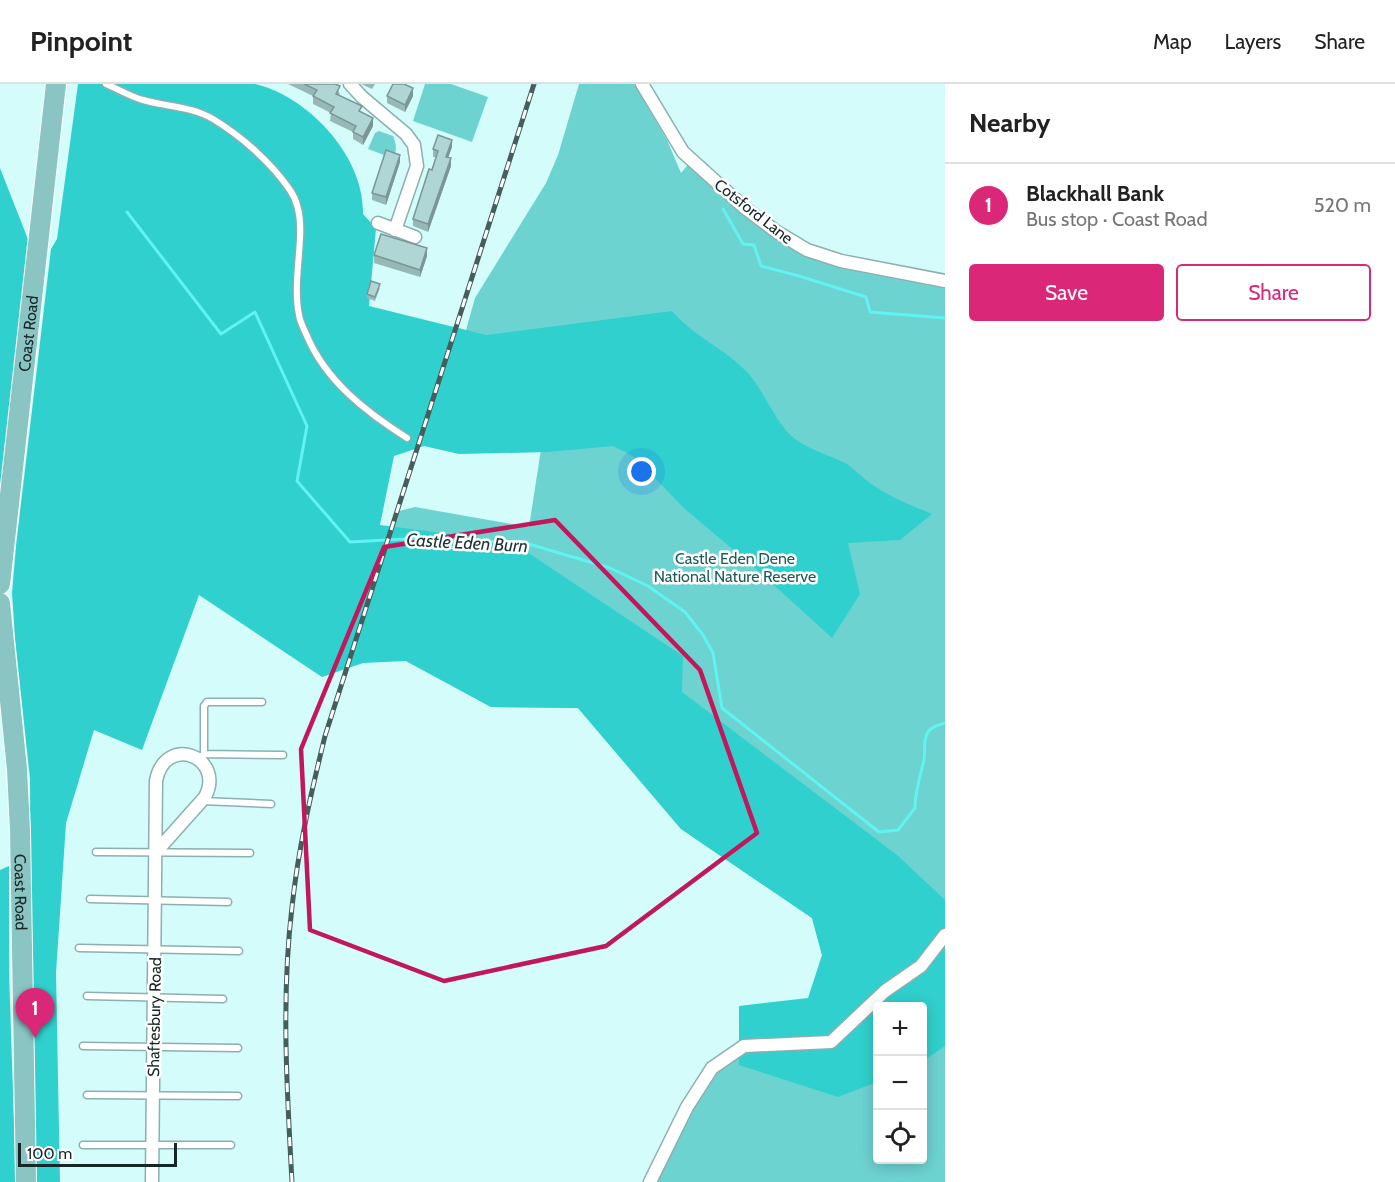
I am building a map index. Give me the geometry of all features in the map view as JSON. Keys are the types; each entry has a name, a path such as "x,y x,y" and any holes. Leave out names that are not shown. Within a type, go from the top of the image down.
{"main road":[{"name":"Coast Road","path":"0,584 56,84"},
{"name":"Coast Road","path":"0,603 17,769 20,831 26,1182"}],"street":[{"path":"350,84 406,134 414,145 417,166 395,230"},
{"name":"Cotsford Lane","path":"642,84 683,152 745,208 777,232 807,250 841,261 945,281"},
{"path":"378,223 415,237"},
{"name":"Shaftesbury Road","path":"152,1182 156,781 161,765 172,756 181,754 201,757"},
{"path":"156,852 202,801 209,789 211,778 201,757"},
{"path":"650,1182 687,1107 712,1068 744,1046 831,1042 885,991 921,966 945,935"}],"lane":[{"path":"106,84 142,100 184,107 212,118 266,162 290,190 298,208 299,316 314,352 332,377 363,406 407,438"},
{"path":"262,702 207,702 204,706 201,757 283,755"},
{"path":"202,801 271,804"},
{"path":"96,852 250,853"},
{"path":"90,899 228,902"},
{"path":"79,948 239,951"},
{"path":"87,996 223,999"},
{"path":"83,1046 238,1048"},
{"path":"87,1095 238,1096"},
{"path":"83,1144 231,1145"}],"highlighted area":[{"path":"555,520 700,670 757,833 606,946 444,981 310,930 301,749 384,547"}],"green space":[{"path":"425,84 451,84 488,97 472,142 413,121"},
{"name":"Castle Eden Dene National Nature Reserve","path":"579,84 634,84 667,140 681,173 692,160 807,250 945,281 945,1182 650,1182 712,1068 744,1046 831,1042 822,955 812,918 681,829 578,708 491,707 406,661 356,645 399,511 415,507 529,527 542,443 458,328 466,330 475,298 546,183 558,155"},
{"path":"379,131 393,136 396,147 392,158 368,149 375,133"}],"shaded area":[{"path":"78,84 255,84 295,101 330,132 344,151 361,193 363,214 376,228 369,306 486,335 672,311 689,328 729,356 747,372 781,424 795,439 845,463 885,492 932,514 900,540 848,543 860,594 832,638 754,567 686,510 633,456 613,446 548,452 459,454 424,446 394,456 380,525 512,542 683,656 682,692 897,855 945,900 945,1046 927,1058 927,1002 873,1002 873,1084 838,1097 739,1065 739,1006 808,998 822,955 812,918 681,829 578,708 491,707 406,661 363,663 322,677 199,595 142,750 94,730 66,823 56,973 60,1182 36,1182 31,978 30,779 12,593 51,249 57,239"},
{"path":"0,168 33,252 0,497"},
{"path":"9,866 9,972 16,1182 0,1182 0,870"}],"building":[{"path":"304,84 340,86 336,94 362,106 359,111 373,118 363,137 353,132 356,126 330,113 334,107 313,96 317,90"},
{"path":"393,84 404,84 413,88 405,105 387,96"},
{"path":"438,135 452,140 446,157 451,158 428,224 413,219 429,169 432,170 438,151 433,149"},
{"path":"386,150 400,155 386,197 372,193"},
{"path":"381,234 427,248 420,270 374,255"},
{"path":"371,281 380,284 375,297 367,294"}],"waterway":[{"path":"723,209 743,244 754,245 761,266 866,297 870,312 945,318"},
{"name":"Castle Eden Burn","path":"127,212 221,334 255,312 307,426 297,481 350,542 404,539 522,542 610,568 648,586 685,612 703,635 713,653 722,708 879,832 898,830 915,808 926,735 932,728 945,723"}],"railway":[{"path":"292,1182 286,1045 287,976 295,886 310,800 325,736 534,84"}],"place":[{"name":"Blackhall Bank","path":"35,1038"}]}
